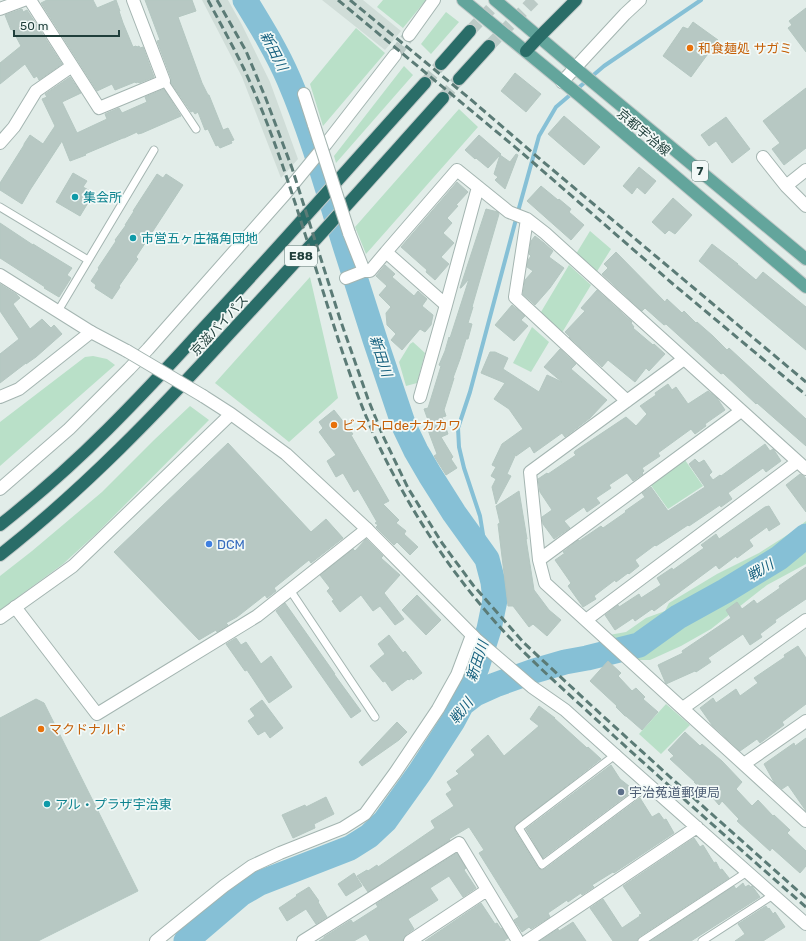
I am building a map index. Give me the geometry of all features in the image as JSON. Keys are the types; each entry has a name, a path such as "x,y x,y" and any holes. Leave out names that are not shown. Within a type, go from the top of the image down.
{"highway":[{"path":"526,52 576,0"},
{"path":"441,64 470,32"},
{"path":"460,79 489,46"},
{"name":"京滋バイパス","path":"0,525 45,488 78,458 141,396 246,283 425,83"},
{"name":"京滋バイパス","path":"0,555 81,486 157,412 443,98"}],"main road":[{"name":"京都宇治線","path":"463,0 566,84 806,288"},
{"name":"京都宇治線","path":"495,0 579,72 806,259"}],"street":[{"path":"0,9 24,0"},
{"path":"30,0 98,108 164,81 133,0"},
{"path":"409,35 434,0"},
{"path":"566,84 579,72 625,14 640,0"},
{"path":"0,489 69,429 148,349 285,194 395,55"},
{"path":"0,143 14,127 36,91 72,66"},
{"path":"304,94 348,233 363,272"},
{"path":"763,157 786,186 806,206"},
{"path":"346,278 370,271 457,170 509,212 524,218 545,233 802,466 586,620"},
{"path":"786,186 806,170"},
{"path":"420,397 478,187"},
{"path":"524,218 514,297 627,400"},
{"path":"386,252 446,305"},
{"path":"0,275 91,332 127,351 203,396 231,414 286,454 367,529 474,637 528,683 565,710 806,924"},
{"path":"0,397 19,389 91,332"},
{"path":"684,359 530,472 539,560 545,582 806,821"},
{"path":"539,560 741,411"},
{"path":"0,618 74,566 231,414"},
{"path":"15,608 97,714 257,616 367,529"},
{"path":"683,708 806,620"},
{"path":"156,941 224,886 252,866 280,853 343,828 365,814 438,709 457,675 474,637"},
{"path":"744,764 806,721"},
{"path":"532,939 697,827"},
{"path":"303,941 458,843 518,941"},
{"path":"410,941 487,890"}],"lane":[{"path":"164,81 196,129"},
{"path":"58,311 154,150"},
{"path":"0,207 88,260"},
{"path":"290,590 375,717"},
{"path":"615,755 519,828 542,865 649,785"},
{"path":"642,941 747,872"},
{"path":"702,941 773,895"}],"shaded area":[{"path":"202,0 228,0 270,82 298,159 281,178 242,77"},
{"path":"322,0 363,0 401,31 385,50"}],"green space":[{"path":"383,0 426,0 403,28 377,7"},
{"path":"446,12 459,22 431,54 421,44"},
{"path":"356,28 385,53 323,126 310,84"},
{"path":"404,66 413,75 336,163 334,156"},
{"path":"459,109 478,127 366,254 355,227"},
{"path":"590,231 611,249 596,273 576,254"},
{"path":"569,265 591,285 560,336 538,317"},
{"path":"310,277 338,398 289,442 215,383"},
{"path":"532,327 549,342 531,372 513,363"},
{"path":"413,342 425,353 417,383 406,386 399,362 410,344"},
{"path":"93,356 107,359 115,365 0,466 0,422 85,357"},
{"path":"190,406 209,420 97,533 63,564 0,610 0,576 102,492"},
{"path":"685,460 703,486 668,509 650,484"},
{"path":"806,521 806,564 767,585 711,629 681,646 650,660 633,660 609,635 626,632 646,618 665,611 669,603 717,574 759,553 792,532"},
{"path":"666,704 690,725 661,754 639,734"}],"building":[{"path":"47,0 93,0 97,8 116,0 123,23 133,47 143,47 154,77 139,83 135,82 115,90 112,84 97,91 41,3"},
{"path":"145,0 192,0 196,11 178,17 202,83 209,95 223,130 228,128 234,140 231,141 232,143 220,148 218,145 216,146 208,129 205,130 198,112 195,114 193,111 191,112 171,83 171,78 157,41 160,40"},
{"path":"806,8 806,52 788,28 792,25 789,21"},
{"path":"22,9 23,12 27,10 62,64 39,80 37,76 34,78 25,64 0,84 0,63 21,46 12,29 11,30 5,15"},
{"name":"和食麺処 サガミ","path":"693,22 718,40 691,77 663,56 683,27 688,29"},
{"path":"515,73 541,94 526,112 501,91"},
{"path":"70,77 81,93 62,102 77,133 107,119 105,114 119,108 122,113 147,102 145,97 164,89 181,116 142,133 138,134 137,132 70,161 62,141 22,204 0,190 0,183 30,135 43,144 55,126 42,99 47,97 45,94"},
{"path":"806,88 806,148 784,165 772,149 780,143 763,121"},
{"path":"564,116 600,147 584,165 548,134"},
{"path":"726,117 750,149 732,163 716,141 709,146 701,135"},
{"path":"479,135 501,154 488,168 465,150"},
{"path":"516,154 518,155 505,189 495,180 498,177 494,174 500,155 510,162"},
{"path":"639,167 656,181 645,194 637,187 632,194 623,186"},
{"name":"集会所","path":"73,173 87,181 83,187 94,193 80,216 56,202"},
{"name":"市営五ヶ庄福角団地","path":"157,174 163,178 166,174 183,185 136,257 138,259 119,286 120,287 112,299 95,288 96,285 91,281"},
{"path":"457,182 468,192 447,218 452,223 443,233 454,243 441,257 449,264 435,280 426,272 427,270 401,247"},
{"path":"541,186 571,209 569,212 584,225 571,240 527,201"},
{"path":"673,198 692,215 675,234 669,230 665,234 652,222"},
{"path":"486,209 498,212 499,214 468,323 472,324 468,339 466,339 453,378 444,410 446,416 442,417 448,434 441,437 453,457 451,459 457,468 446,475 434,456 437,454 425,422 428,420 424,409 428,408 441,366 439,365 449,337 450,338 469,279 460,288"},
{"path":"0,223 72,268 67,275 71,278 59,297 0,258"},
{"path":"535,236 553,251 549,257 564,268 550,288 535,305 523,294 525,280 533,271 527,267 528,260 531,256 529,254 531,241"},
{"path":"712,244 756,280 763,272 806,307 806,350 699,261"},
{"path":"616,252 665,302 667,299 682,313 684,311 727,350 729,348 806,419 806,446 757,403 756,404 723,373 721,374 666,324 664,325 645,308 642,311 602,274 608,268 604,264"},
{"path":"385,265 395,274 392,277 414,296 418,291 427,299 422,306 433,315 431,325 425,332 420,329 402,350 391,340 396,334 387,325 386,313 391,307 379,295 387,286 376,276"},
{"path":"0,284 20,298 13,304 30,329 42,319 51,328 54,325 62,334 36,357 0,383 0,354 19,339 0,311"},
{"path":"597,290 632,322 633,328 665,354 649,371 646,368 635,382 608,360 602,367 565,332 585,311 581,308"},
{"path":"512,305 525,316 521,320 528,326 514,341 495,325"},
{"path":"560,349 576,364 571,369 607,400 590,418 565,437 562,433 534,453 530,446 516,456 514,453 515,456 507,474 511,476 496,504 492,487 496,479 491,476 496,467 492,465 502,444 523,429 509,409 494,399 505,383 481,373 490,352 495,352 508,358 503,369 539,392 547,375 562,382 544,367"},
{"path":"668,384 672,390 676,387 688,404 708,391 717,398 725,410 705,424 706,426 695,434 691,429 658,453 660,456 642,468 644,471 642,473 643,474 633,481 627,473 609,485 611,488 596,498 600,503 587,512 584,507 564,521 570,528 554,539 543,524 542,517 552,510 540,492 538,479 576,455 574,453 575,451 626,417 636,426 647,414 640,406 656,395 655,393"},
{"path":"334,410 353,434 351,435 389,501 383,504 399,520 396,523 406,531 404,534 418,547 410,555 397,542 394,545 376,527 378,525 375,523 377,522 358,489 354,492 343,473 336,477 327,461 336,455 319,432 323,428 319,422"},
{"path":"228,443 311,532 326,519 343,538 311,563 309,560 274,588 276,591 267,598 265,595 237,617 226,623 228,625 199,640 114,552"},
{"path":"765,444 770,451 773,449 774,450 781,461 766,472 763,468 728,493 732,499 721,507 720,505 689,526 688,525 656,546 655,545 635,560 639,566 616,582 615,580 594,596 596,599 583,607 568,586 571,583 555,560 565,553 563,552 578,540 579,541 601,526 603,528 626,512 625,511 645,497 642,493 651,487 668,511 705,487 689,464 695,459 699,463 704,460 712,472 709,475 713,480 720,475 721,476"},
{"path":"800,474 806,479 806,512 786,485"},
{"path":"519,491 534,590 549,610 561,620 547,636 533,624 529,627 513,606 508,606 498,524 500,523 496,506"},
{"path":"769,506 780,524 769,531 767,527 749,540 753,546 737,558 736,556 719,569 716,565 654,611 652,609 635,621 633,618 615,630 605,615 618,605 619,607 639,594 641,598 661,585 657,578 672,568 673,570 704,548 701,545 716,534 719,539 765,507"},
{"path":"366,539 383,556 381,558 400,575 384,593 404,619 395,625 380,606 373,611 361,595 340,612 332,601 334,600 327,591 330,588 320,575 353,549 355,551"},
{"path":"806,567 806,599 775,620 776,622 760,634 762,637 750,645 743,634 708,658 711,662 696,672 695,671 666,684 658,665 683,653 682,651 731,618 726,610 737,602 742,609 754,600 757,604"},
{"path":"417,595 441,620 426,635 402,610"},
{"path":"285,603 361,711 351,718 276,611"},
{"path":"389,635 403,653 405,651 422,673 413,680 412,678 409,680 408,679 392,691 385,681 383,682 370,666 385,654 378,644"},
{"path":"236,638 241,645 246,642 261,664 271,656 292,687 269,703 247,670 245,671 226,644"},
{"path":"798,646 806,658 806,704 782,722 784,725 760,743 757,739 740,751 712,725 700,708 713,698 716,703 736,689 740,696 758,683 754,678 785,657 784,655"},
{"path":"608,661 621,673 618,676 632,691 636,688 645,697 643,699 658,712 642,730 625,716 616,707 617,706 590,681"},
{"name":"アル・プラザ宇治東","path":"36,699 44,703 138,891 38,941 0,941 0,718"},
{"path":"262,700 283,728 270,738 265,731 258,735 248,721 255,716 250,709"},
{"path":"539,706 555,718 601,759 515,826 515,831 538,868 542,870 545,869 640,798 652,817 659,813 664,820 666,819 674,833 614,873 613,872 592,885 594,887 582,895 581,893 568,902 567,900 548,913 550,917 531,929 529,927 522,932 514,920 519,917 479,853 484,850 469,827 368,892 357,876 377,865 378,867 435,828 431,821 454,806 446,794 452,790 447,782 459,774 456,771 475,755 471,750 488,735 504,756 539,726 530,719"},
{"path":"397,722 407,732 399,740 362,766 359,762"},
{"path":"685,732 700,746 702,744 722,761 742,782 736,789 752,806 758,800 773,816 774,815 790,830 787,833 806,851 806,866 800,873 772,848 770,851 737,821 739,819 722,801 719,805 708,792 706,794 670,759 674,756 668,750"},
{"path":"806,738 806,811 788,785 782,789 774,782 764,764 794,743 795,746"},
{"path":"611,765 620,779 634,790 543,858 526,829"},
{"path":"326,797 334,814 314,824 315,828 293,838 282,815 305,805 306,807"},
{"path":"694,838 700,847 703,845 714,863 716,862 720,870 722,869 729,878 639,937 637,941 613,941 590,908 603,899 622,928 640,916 639,915 642,914 623,886"},
{"path":"457,853 466,868 464,870 476,888 463,897 449,876 430,888 438,900 408,919 414,929 404,937 403,941 370,941 366,934 354,941 319,941 351,920 353,923 378,907 376,904"},
{"path":"354,873 362,886 346,896 338,884"},
{"path":"743,883 745,887 749,885 750,887 752,886 760,897 691,941 651,941 734,886 736,889"},
{"path":"309,887 319,901 318,902 327,917 316,924 306,909 287,921 279,908"},
{"path":"481,903 495,924 497,923 501,929 502,928 508,938 504,941 425,941"},
{"path":"766,906 773,914 775,912 785,927 763,941 735,941 745,934 738,924"},
{"path":"573,922 586,941 540,941 558,929 559,931"}],"waterway":[{"name":"新田川","path":"245,0 279,59 306,122 404,426 430,475 454,513 487,559 493,582 495,600 489,629 477,667 462,704"},
{"path":"487,559 480,516 464,468 459,447 458,428 470,392 539,136 556,107 604,66 701,0"},
{"name":"戦川","path":"186,941 241,894 260,883 350,848 369,836 385,821 420,772 453,721 462,704 475,694 534,671 565,662 639,645 678,617 725,591 779,558 806,536"}],"tunnel":[{"path":"470,31 499,0"},
{"path":"489,46 534,0"},
{"path":"395,55 409,35"},
{"path":"425,83 441,64"},
{"path":"443,98 459,79"}],"railway":[{"path":"208,0 244,69 265,118 292,193 345,360 370,426 392,472 432,540 480,604 525,653 638,758 806,907"},
{"path":"217,0 246,51 266,99 292,168 340,319 368,399 383,436 408,488 442,543 473,585 524,643 669,776 806,898"},
{"path":"338,0 521,152 673,284 806,395"},
{"path":"350,0 469,98 806,382"}],"place":[{"name":"和食麺処 サガミ","path":"690,48"},
{"name":"集会所","path":"75,197"},
{"name":"市営五ヶ庄福角団地","path":"133,238"},
{"name":"ビストロdeナカカワ","path":"334,425"},
{"name":"DCM","path":"209,544"},
{"name":"マクドナルド","path":"41,729"},
{"name":"宇治菟道郵便局","path":"621,792"},
{"name":"アル・プラザ宇治東","path":"47,804"}]}
